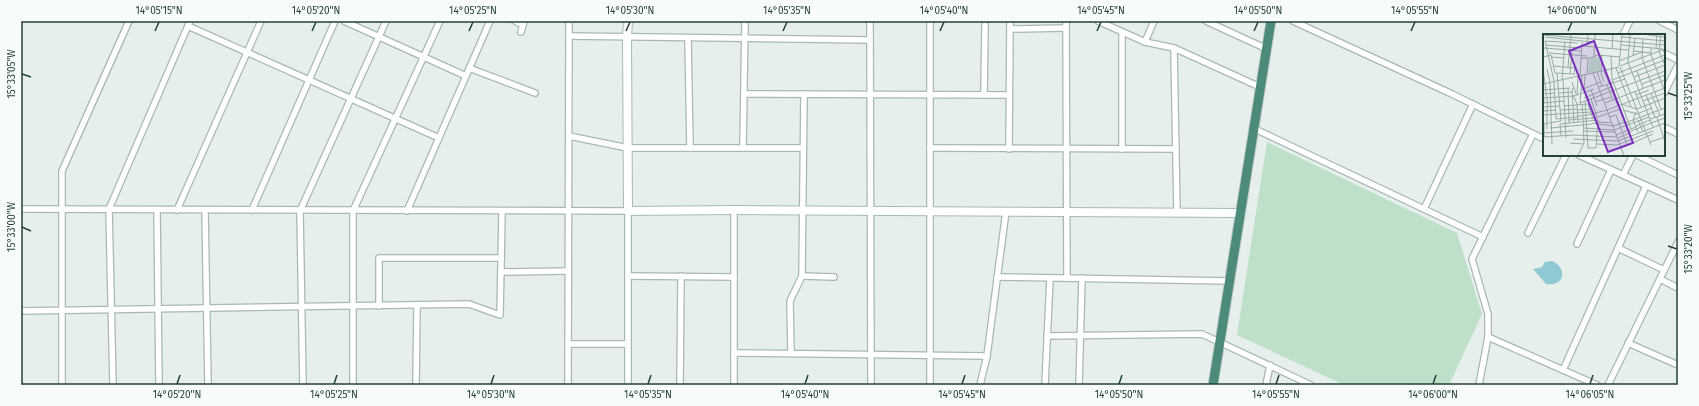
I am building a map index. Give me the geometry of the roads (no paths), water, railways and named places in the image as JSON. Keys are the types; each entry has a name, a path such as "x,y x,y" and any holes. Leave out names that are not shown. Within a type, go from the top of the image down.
{"highway":[{"path":"1213,385 1271,21"}],"main road":[{"path":"628,21 628,211 802,210 1240,213"}],"street":[{"path":"62,385 62,171 129,21"},
{"path":"177,210 261,21"},
{"path":"252,210 335,21"},
{"path":"344,21 466,76"},
{"path":"303,385 300,210 386,21"},
{"path":"353,385 353,211 440,21"},
{"path":"406,211 490,21"},
{"path":"515,21 524,23 521,32"},
{"path":"568,385 569,21"},
{"path":"743,148 746,21"},
{"path":"870,21 871,385"},
{"path":"930,21 930,385"},
{"path":"1009,148 1010,21"},
{"path":"1066,21 1067,278"},
{"path":"1098,21 1145,42 1174,48 1260,87"},
{"path":"1145,42 1154,21"},
{"path":"1206,21 1267,49"},
{"path":"1293,21 1405,72 1543,139"},
{"path":"1625,34 1630,21"},
{"path":"1660,21 1678,30"},
{"path":"113,385 110,209 189,24 247,52 439,138"},
{"path":"984,25 984,95"},
{"path":"1010,29 1066,28"},
{"path":"1122,32 1122,149"},
{"path":"569,36 870,40"},
{"path":"688,38 690,148"},
{"path":"1174,48 1177,212"},
{"path":"1665,54 1678,60"},
{"path":"1665,91 1678,65"},
{"path":"469,68 535,93"},
{"path":"744,94 1009,95"},
{"path":"791,353 790,301 802,276 804,94"},
{"path":"1424,209 1473,104"},
{"path":"1665,127 1678,134"},
{"path":"1253,128 1483,236"},
{"path":"1479,385 1488,337 1488,314 1472,259 1533,134"},
{"path":"569,136 628,148 803,148"},
{"path":"930,148 1176,150"},
{"path":"1528,233 1566,156"},
{"path":"1581,156 1678,200"},
{"path":"1623,175 1632,156"},
{"path":"1639,156 1678,173"},
{"path":"1577,244 1611,170"},
{"path":"1564,370 1646,186"},
{"path":"21,209 502,212 628,211 628,385"},
{"path":"157,210 159,385"},
{"path":"205,210 208,385"},
{"path":"734,210 734,385"},
{"path":"980,385 987,356 1006,211"},
{"path":"21,311 469,304 500,315 502,212"},
{"path":"1608,385 1678,242"},
{"path":"1618,248 1664,270"},
{"path":"379,306 379,258 501,258"},
{"path":"501,272 568,271"},
{"path":"628,276 734,277"},
{"path":"680,385 681,276"},
{"path":"802,276 834,276"},
{"path":"997,277 1230,281"},
{"path":"1046,385 1050,278"},
{"path":"1079,385 1082,278"},
{"path":"1660,280 1678,288"},
{"path":"416,385 417,305"},
{"path":"1048,336 1202,334 1311,385"},
{"path":"1488,337 1597,385"},
{"path":"1628,343 1678,365"},
{"path":"568,344 628,344"},
{"path":"734,353 987,356"},
{"path":"1266,385 1270,365"}],"water":[{"path":"1552,261 1560,268 1562,276 1557,283 1546,284 1533,269 1542,267 1545,262"}]}
